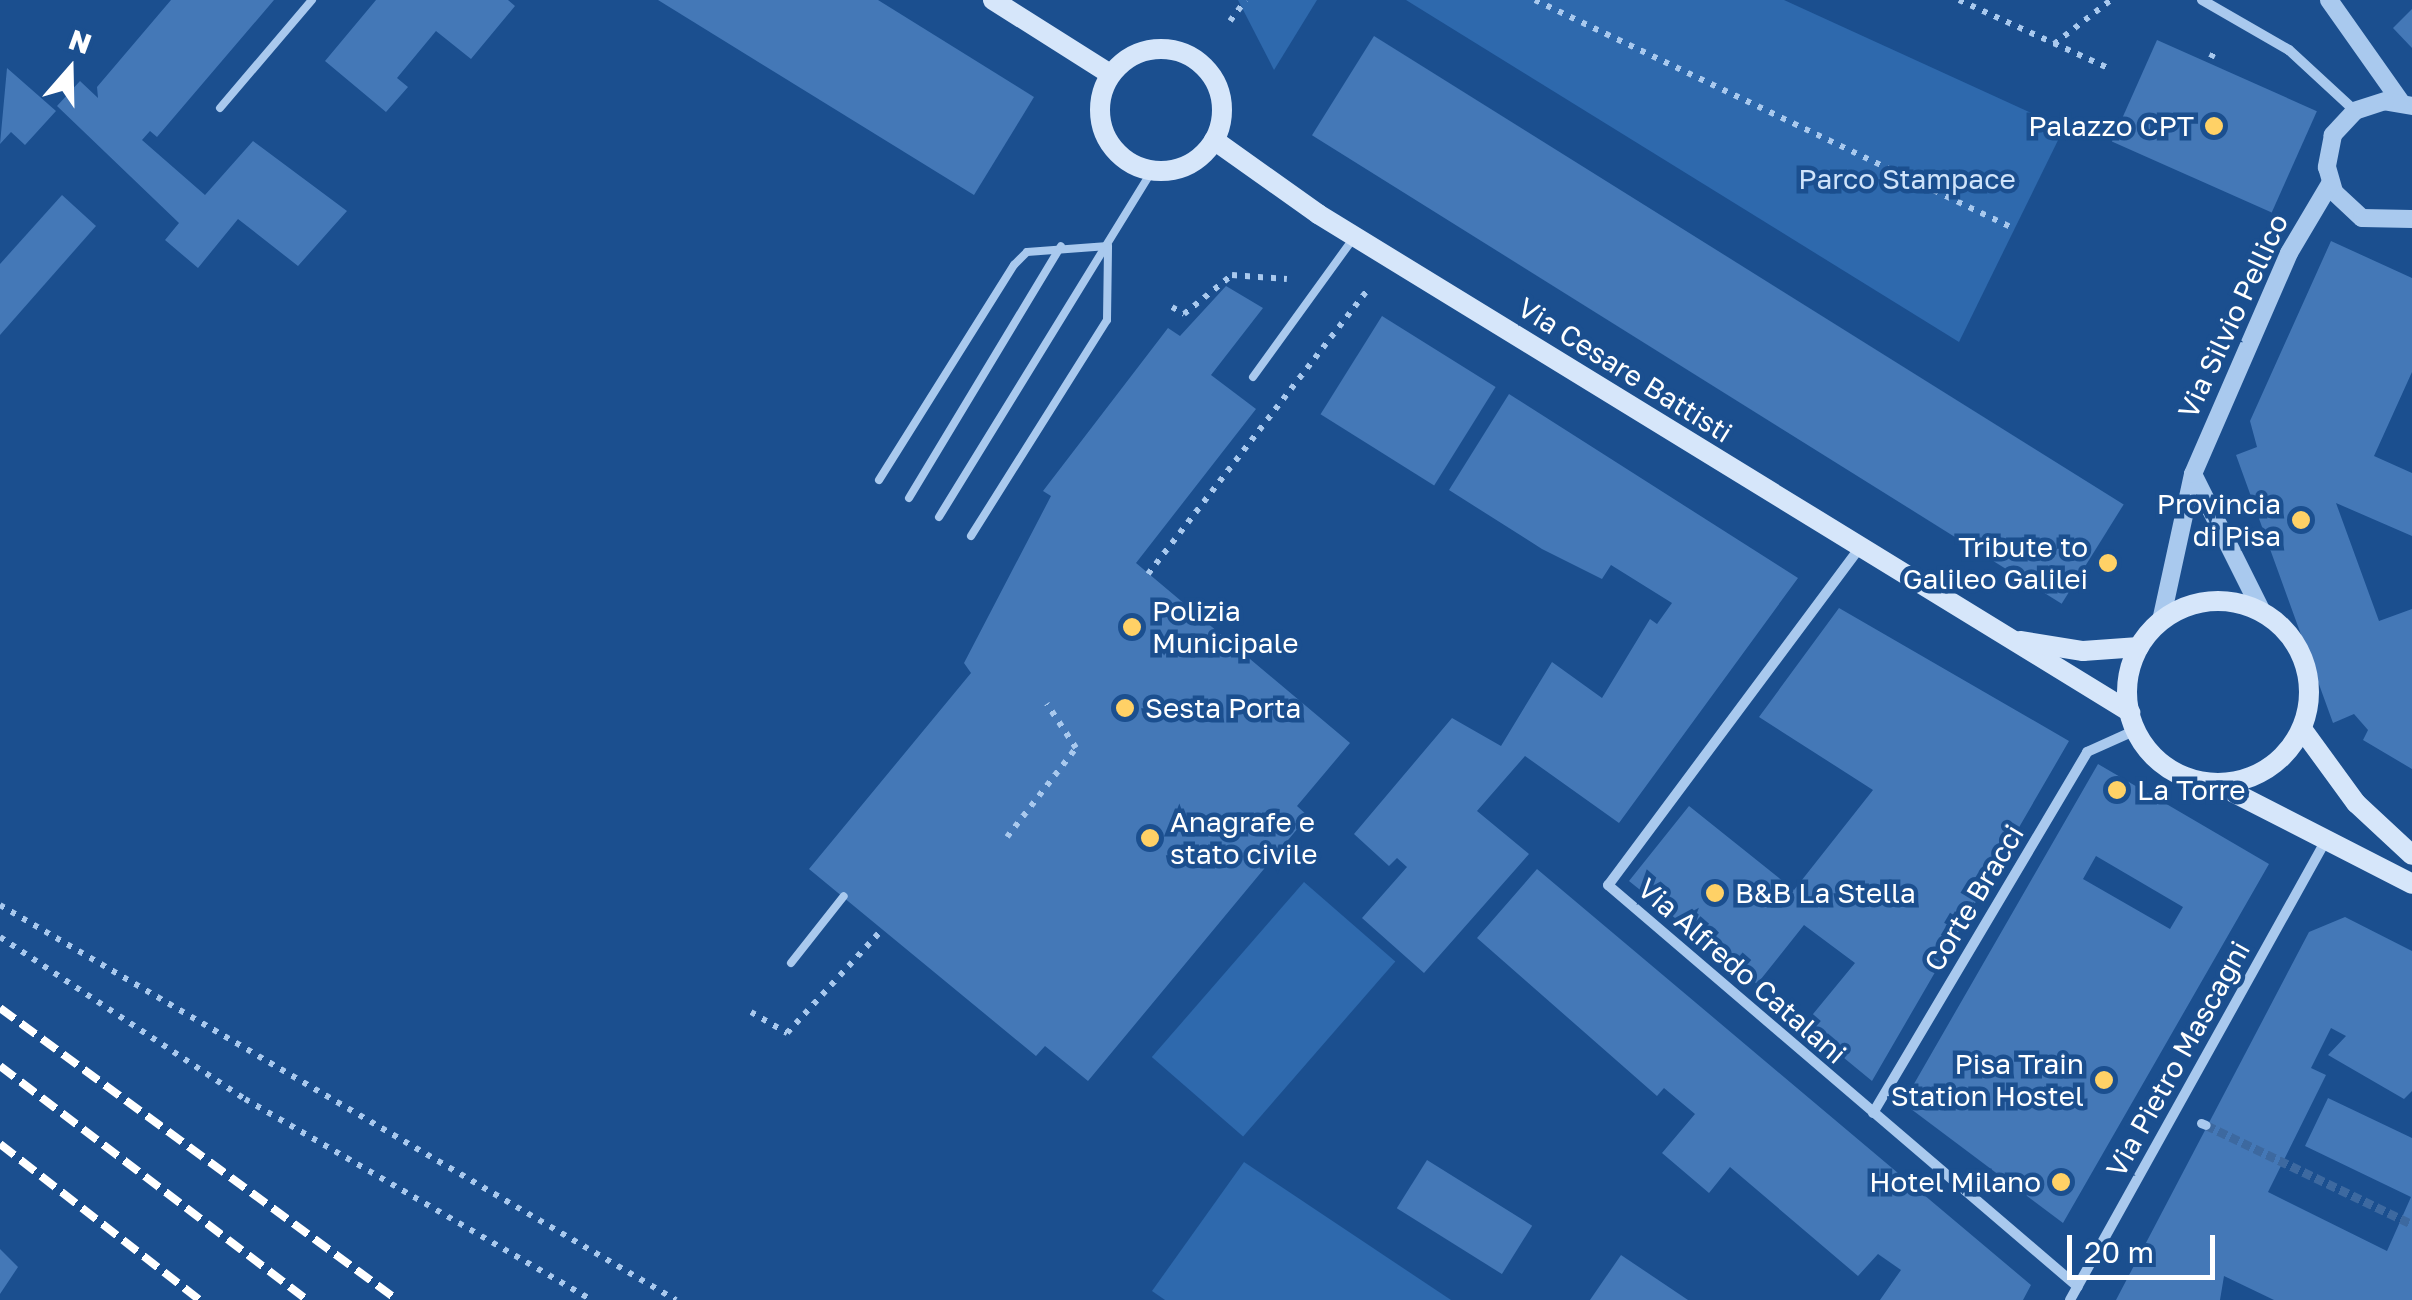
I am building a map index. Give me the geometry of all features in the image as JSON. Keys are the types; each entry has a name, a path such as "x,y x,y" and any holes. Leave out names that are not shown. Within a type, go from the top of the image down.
{"main road":[{"path":"993,0 1110,74"},
{"path":"1142,50 1200,62 1221,96 1214,140 1188,165 1150,172 1114,150 1104,132 1110,74 1142,50"},
{"name":"Via Cesare Battisti","path":"1214,140 1355,236 2014,640 2133,721"},
{"path":"2216,783 2267,768 2302,729 2308,677 2300,652 2262,612 2210,601 2161,621 2139,647 2133,721 2168,768 2216,783 2412,884"},
{"name":"Via Cesare Battisti","path":"2014,640 2083,651 2139,647"},
{"path":"2302,729 2356,803 2412,855"}],"street":[{"path":"2202,0 2289,50 2356,111"},
{"path":"2328,0 2406,104 2356,111 2330,143 2330,184 2371,222 2412,219"},
{"name":"Via Silvio Pellico","path":"2161,621 2193,474 2289,253 2330,184"},
{"path":"2193,474 2262,612"},
{"name":"Via Alfredo Catalani","path":"1862,546 1608,885 2078,1287"},
{"name":"Corte Bracci","path":"1873,1113 2087,752 2133,721"},
{"name":"Via Pietro Mascagni","path":"2070,1300 2326,840"}],"lane":[{"path":"220,108 312,0"},
{"path":"939,516 1150,172"},
{"path":"1252,377 1355,236"},
{"path":"879,480 1014,265 1027,252 1061,246 1108,246"},
{"path":"909,498 1061,246"},
{"path":"971,536 1107,320 1108,246"},
{"path":"790,964 844,896"}],"path":[{"path":"1230,21 1246,0"},
{"path":"1535,0 2015,229"},
{"path":"1958,0 2106,68"},
{"path":"2054,45 2111,0"},
{"path":"1172,306 1184,314 1232,275 1286,283"},
{"path":"1148,574 1367,290"},
{"path":"1008,837 1076,748 1047,704"},
{"path":"0,905 676,1300"},
{"path":"752,1012 786,1033 878,933"},
{"path":"0,937 244,1100 592,1300"}],"green space":[{"path":"1238,0 1317,0 1274,70"},
{"name":"Parco Stampace","path":"1406,0 1784,0 2064,128 1959,342"},
{"path":"1304,882 1395,961 1243,1136 1152,1057"},
{"path":"1244,1162 1451,1300 1165,1300 1152,1291"}],"building":[{"path":"171,0 274,0 157,137 150,131 142,140 205,195 253,141 347,211 298,266 238,219 198,268 165,240 179,223 57,106 80,81 98,98 97,87"},
{"path":"376,0 508,0 515,6 471,59 436,31 397,78 408,87 386,112 325,61"},
{"path":"658,0 878,0 1034,97 974,195"},
{"path":"2412,9 2412,48 2393,28"},
{"path":"1374,36 2124,504 2062,604 1312,135"},
{"name":"Palazzo CPT","path":"2157,40 2317,111 2272,213 2112,141"},
{"path":"7,68 56,111 25,145 11,132 0,144"},
{"path":"62,195 96,226 0,335 0,264"},
{"name":"Provincia di Pisa","path":"2331,241 2412,278 2412,372 2374,456 2412,473 2412,536 2336,503 2379,621 2412,609 2412,769 2363,740 2368,730 2354,714 2333,723 2236,455 2257,447 2250,421"},
{"name":"Sesta Porta","path":"1226,286 1263,308 1211,375 1256,409 1136,563 1350,743 1297,806 1308,816 1088,1081 1045,1046 1036,1056 809,869 971,673 964,663 1051,496 1043,491 1168,328 1180,336"},
{"path":"1382,316 1496,387 1434,485 1321,414"},
{"path":"1509,394 1798,578 1619,823 1525,756 1477,811 1529,854 1424,973 1362,918 1407,867 1397,858 1389,866 1354,834 1452,718 1501,746 1552,662 1602,698 1650,619 1657,624 1672,603 1611,565 1602,579 1542,549 1449,490"},
{"path":"1839,608 2069,741 1872,1081 1804,1025 1855,963 1804,925 1757,984 1629,881 1689,806 1794,890 1873,790 1759,717"},
{"path":"2098,764 2269,864 2063,1223 1903,1103","holes":["2096,856 2183,907 2170,929 2083,879"]},
{"path":"1537,869 2031,1285 2023,1300 1880,1300 1901,1270 1878,1254 1858,1276 1730,1167 1709,1193 1662,1153 1695,1114 1664,1088 1657,1096 1477,938"},
{"path":"2345,917 2412,951 2412,1091 2404,1099 2328,1055 2346,1036 2331,1028 2311,1068 2326,1075 2268,1192 2387,1251 2411,1197 2305,1146 2328,1098 2412,1138 2412,1300 2274,1300 2224,1276 2220,1300 2116,1300 2309,932"},
{"path":"1427,1160 1532,1226 1502,1274 1397,1208"},
{"path":"0,1249 18,1267 0,1294"},
{"path":"1621,1255 1688,1300 1590,1300"}],"tunnel":[{"path":"2206,1125 2412,1224"}],"railway":[{"path":"0,1008 397,1300"},
{"path":"0,1066 307,1300"},
{"path":"0,1144 200,1300"}],"place":[{"name":"Palazzo CPT","path":"2214,126"},
{"name":"Provincia di Pisa","path":"2301,520"},
{"name":"Tribute to Galileo Galilei","path":"2108,563"},
{"name":"Polizia Municipale","path":"1132,627"},
{"name":"Sesta Porta","path":"1125,708"},
{"name":"La Torre","path":"2117,790"},
{"name":"Anagrafe e stato civile","path":"1150,838"},
{"name":"B&B La Stella","path":"1715,893"},
{"name":"Pisa Train Station Hostel","path":"2104,1080"},
{"name":"Hotel Milano","path":"2061,1182"}]}
